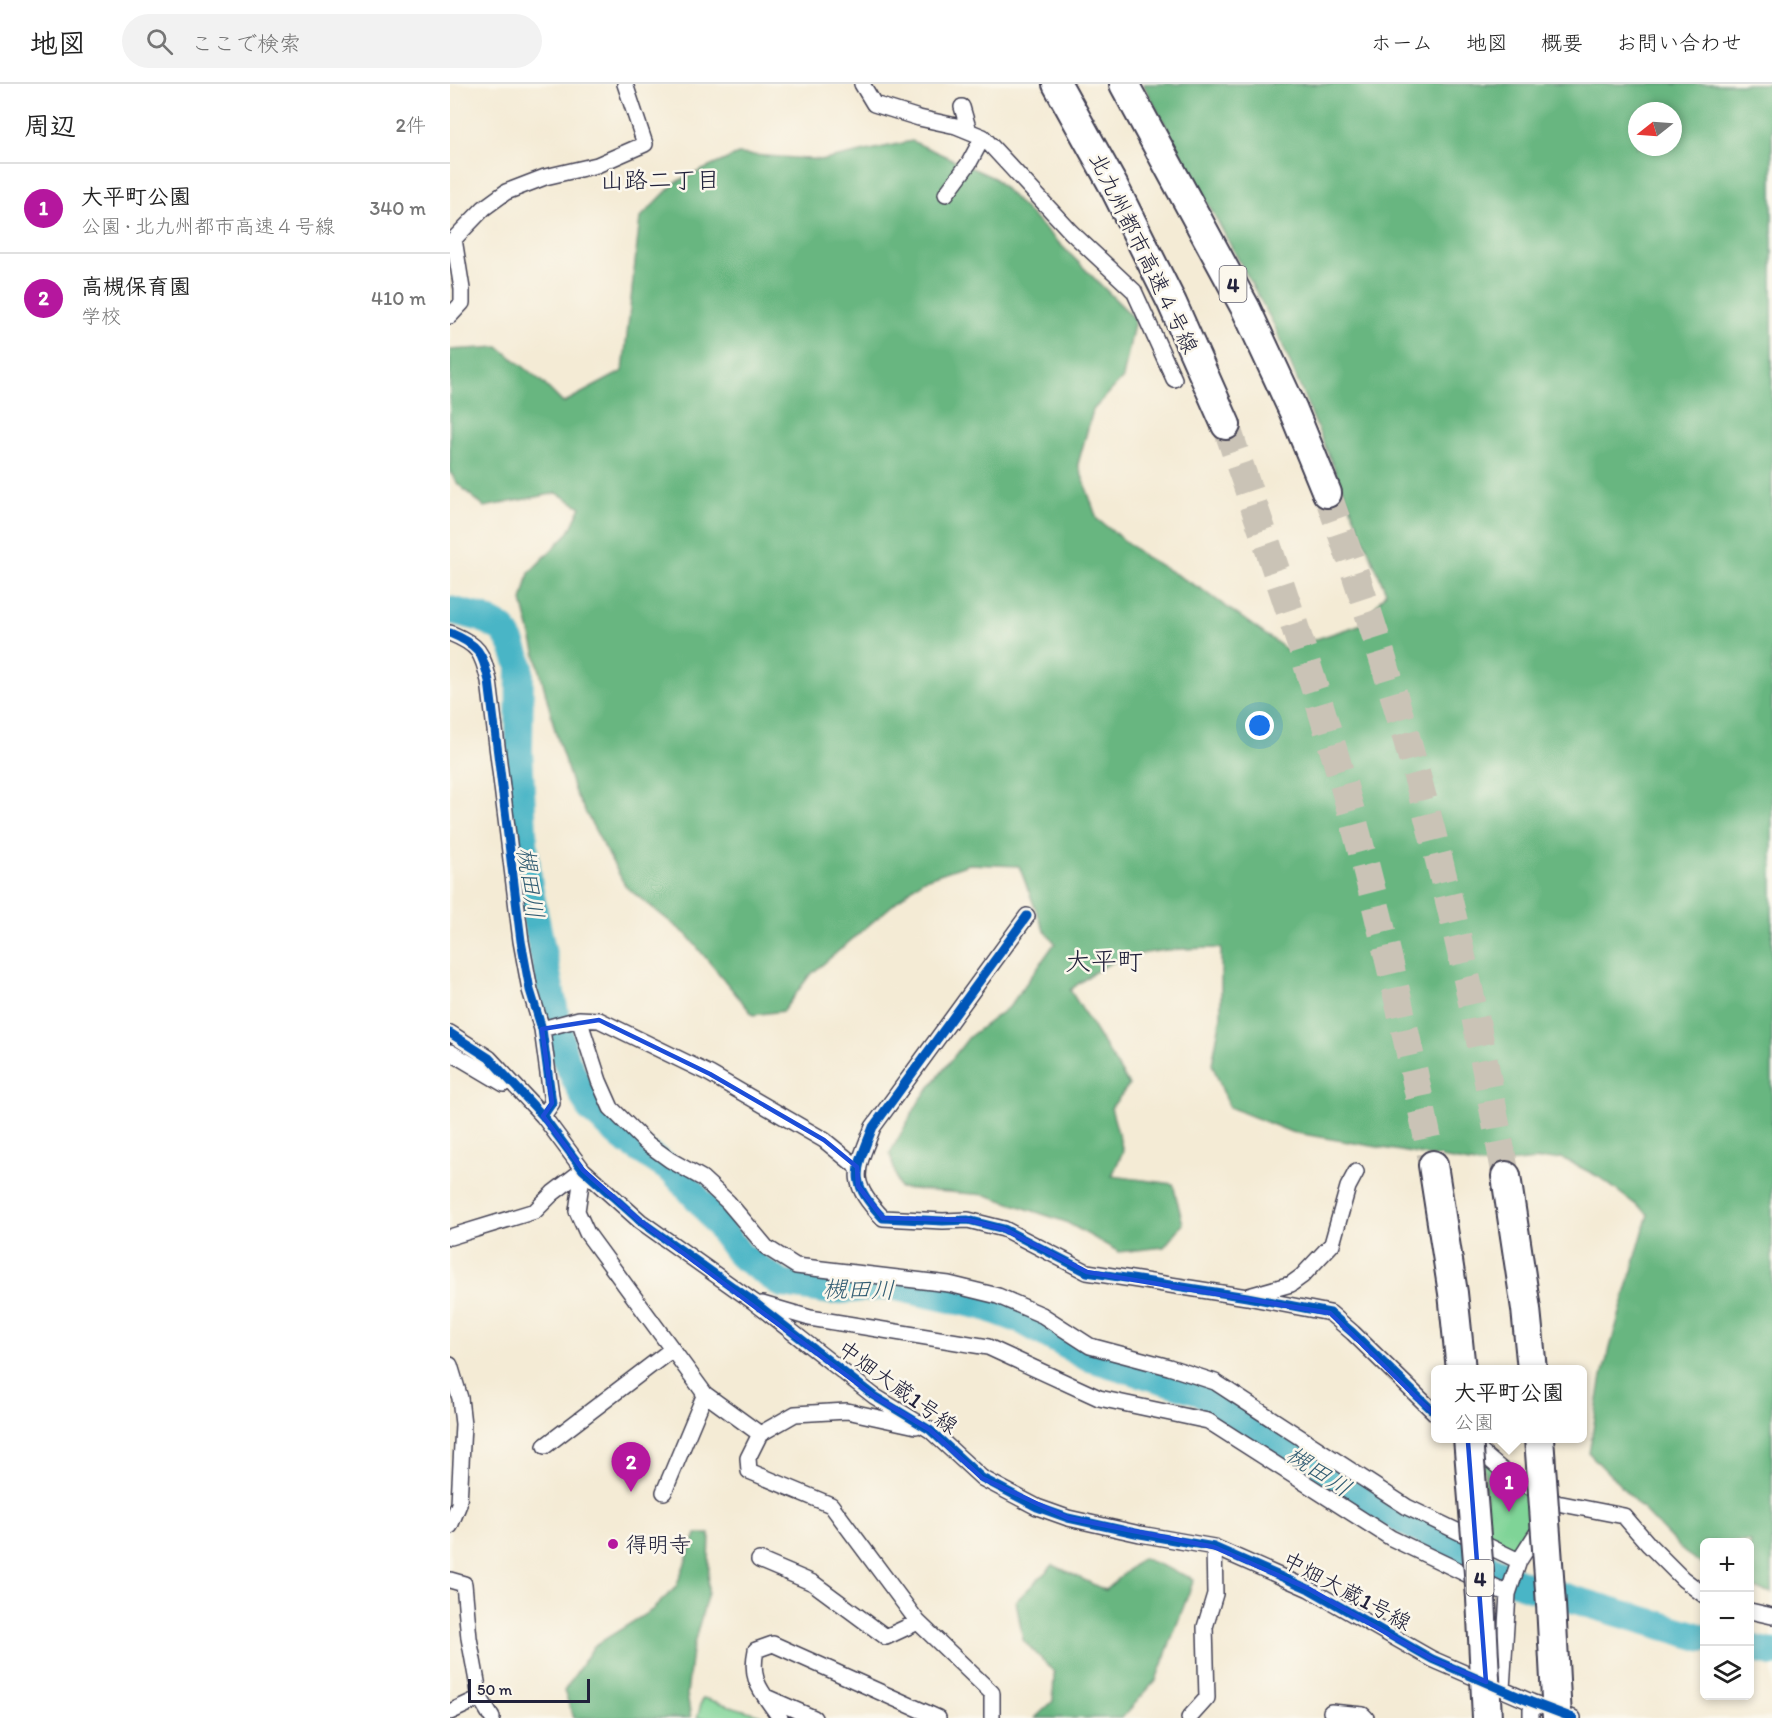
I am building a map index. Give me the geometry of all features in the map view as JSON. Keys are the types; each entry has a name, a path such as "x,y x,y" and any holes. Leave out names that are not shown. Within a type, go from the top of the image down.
{"highway":[{"name":"北九州都市高速４号線","path":"1057,84 1118,194 1172,303 1226,425"},
{"name":"4","path":"1124,84 1246,309 1293,410 1327,493"},
{"path":"1433,1165 1453,1293 1460,1365"},
{"path":"1506,1176 1526,1309 1532,1365"},
{"name":"4","path":"1466,1443 1481,1598 1487,1718"},
{"path":"1539,1443 1557,1718"}],"street":[{"path":"450,316 462,303 454,239 484,208 506,192 545,177 597,165 645,144 625,84"},
{"path":"862,84 874,104 919,118 956,126 976,134"},
{"path":"962,107 976,134 1071,232 1134,291 1174,378"},
{"path":"946,194 969,163 976,134"},
{"path":"450,633 465,639 482,654 489,681 520,941 530,990 542,1029 552,1103 543,1116"},
{"path":"1027,916 873,1127 857,1167 858,1186 868,1203 883,1218 968,1220 1004,1229 1087,1272 1246,1297 1330,1313 1431,1409"},
{"path":"542,1029 576,1020 599,1020 710,1074 824,1140 857,1167"},
{"path":"576,1020 611,1108 645,1143 702,1178 728,1202 766,1247 796,1266 949,1284 998,1296 1042,1315 1090,1346 1215,1382 1407,1507 1519,1561"},
{"name":"中畑大蔵1号線","path":"450,1033 489,1058 543,1116 583,1170 639,1221 754,1302 874,1396 930,1430 982,1478 1037,1507 1068,1518 1214,1547 1309,1589 1432,1659 1574,1718"},
{"path":"450,1052 489,1074 526,1099"},
{"path":"450,1237 535,1211 554,1192 583,1170"},
{"path":"583,1170 577,1211 587,1233 705,1394 760,1434"},
{"path":"1246,1297 1291,1284 1302,1276 1332,1244 1348,1187 1356,1173"},
{"path":"754,1302 810,1318 988,1347 1099,1398 1208,1421 1391,1538 1508,1594"},
{"path":"546,1446 671,1350"},
{"path":"450,1365 460,1398 463,1424 459,1504 450,1526"},
{"path":"664,1492 705,1394"},
{"path":"930,1430 847,1411 795,1414 760,1434 748,1458 749,1471 831,1505 918,1622 992,1693 992,1718"},
{"path":"1472,1443 1502,1470 1557,1503 1624,1516 1648,1545 1700,1592"},
{"path":"1502,1689 1508,1594 1519,1561 1557,1503"},
{"path":"1189,1718 1207,1698 1205,1627 1215,1594 1214,1547"},
{"path":"759,1560 813,1583 886,1637 918,1622"},
{"path":"450,1580 464,1584 469,1638 480,1698 492,1718"},
{"path":"1754,1612 1772,1616"},
{"path":"780,1718 755,1680 753,1668 756,1650 773,1644 938,1718"},
{"path":"766,1697 814,1718"},
{"path":"450,1712 480,1698"},
{"path":"1531,1702 1531,1718"},
{"path":"1331,1712 1363,1715 1366,1718"}],"highlighted area":[{"path":"599,1020 710,1074 824,1140 857,1167 858,1186 883,1218 968,1220 1004,1229 1087,1272 1330,1313 1423,1404 1468,1442 1486,1682 1432,1659 1309,1589 1214,1547 1068,1518 982,1478 930,1430 874,1396 640,1221 583,1170 543,1116 552,1103 542,1029"}],"green space":[{"path":"1143,84 1772,84 1772,1593 1754,1588 1754,1538 1700,1538 1700,1563 1684,1552 1589,1453 1602,1376 1648,1214 1599,1177 1562,1158 1481,1165 1291,1132 1229,1107 1212,1064 1221,1017 1221,948 1178,949 1132,956 1101,968 1070,990 1129,1085 1111,1108 1123,1151 1112,1176 1173,1184 1183,1224 1164,1247 1119,1252 1066,1222 986,1195 899,1188 890,1153 920,1100 969,1037 1010,1006 1055,943 1043,928 1019,866 969,864 922,880 809,976 783,1011 753,1015 687,935 626,887 575,793 556,734 522,601 529,573 569,532 581,507 557,493 484,507 458,484 450,472 450,350 499,347 541,381 563,403 623,371 640,218 676,182 738,154 824,160 912,141 994,178 1135,319 1123,378 1093,410 1078,464 1097,519 1144,556 1201,589 1286,649 1362,624 1386,592 1275,327"},
{"path":"1484,1461 1532,1500 1534,1524 1519,1544 1510,1550 1487,1541"},
{"path":"696,1534 710,1534 708,1593 692,1651 687,1694 691,1718 574,1718 564,1691 594,1646 652,1610 676,1587"},
{"path":"1142,1558 1194,1579 1156,1680 1122,1718 1035,1718 1053,1701 1054,1672 1023,1640 1016,1601 1053,1565 1105,1590"},
{"path":"703,1698 764,1716 765,1718 697,1718"}],"waterway":[{"name":"槻田川","path":"450,610 482,618 503,629 512,644 520,666 519,750 523,832 529,887 564,1056 590,1109 623,1138 674,1172 705,1207 740,1255 782,1284 830,1291 891,1286 983,1306 1023,1321 1087,1357 1199,1391 1347,1491 1521,1584 1700,1637"},
{"name":"槻田川","path":"1754,1649 1772,1653"}],"tunnel":[{"path":"1226,425 1304,654 1344,785 1386,947 1433,1165"},
{"path":"1327,493 1370,619 1427,812 1459,942 1506,1176"}],"cycle path":[{"path":"450,633 467,641 478,651 489,681 521,941 530,990 542,1029 552,1103 543,1116"},
{"path":"1027,916 873,1127 862,1155 858,1175 864,1194 872,1205 883,1218 968,1220 1004,1229 1087,1272 1247,1297 1330,1313 1431,1409"},
{"path":"450,1033 489,1058 543,1116 583,1170 640,1221 754,1302 874,1396 930,1430 982,1478 1037,1507 1068,1518 1214,1547 1309,1589 1432,1659 1573,1718"}],"place":[{"name":"高槻保育園","path":"631,1492"},
{"name":"大平町公園","path":"1509,1512"},
{"name":"得明寺","path":"613,1544"}],"district":[{"name":"山路二丁目","path":"660,179"},
{"name":"大平町","path":"1104,961"}]}
